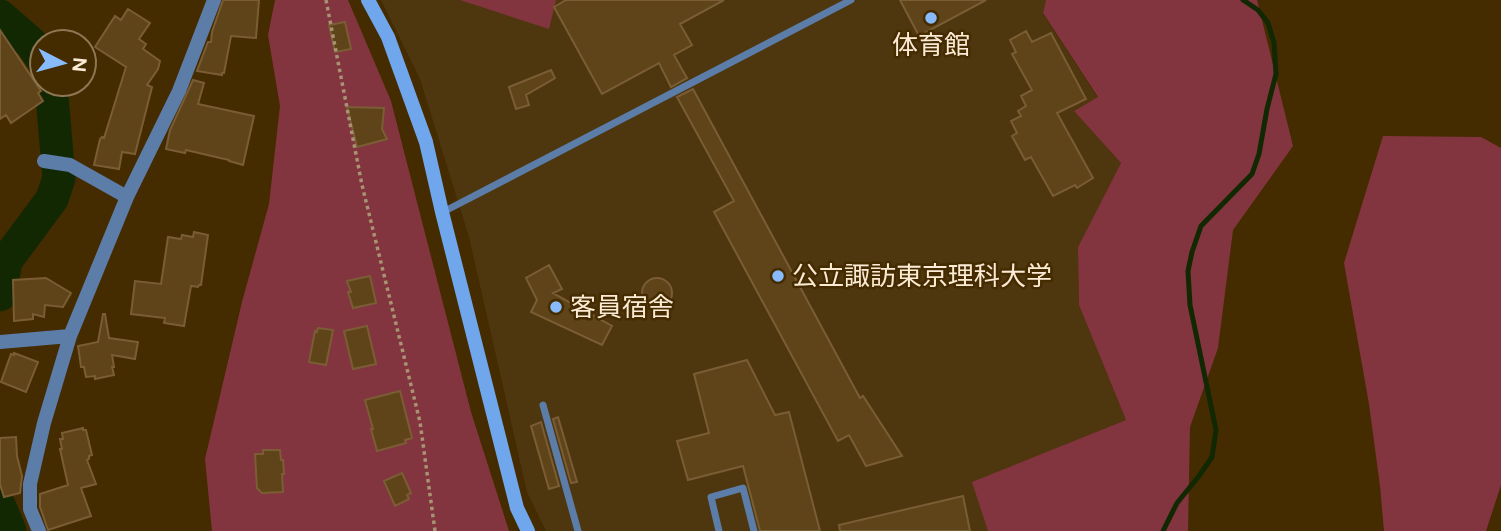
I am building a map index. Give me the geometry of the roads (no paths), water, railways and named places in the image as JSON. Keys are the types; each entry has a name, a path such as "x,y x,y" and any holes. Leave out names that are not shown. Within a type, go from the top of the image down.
{"street":[{"path":"40,531 30,509 30,484 44,423 70,336 127,197 179,91 215,0"},
{"path":"368,0 388,37 426,142 517,508 528,531"},
{"path":"44,161 70,165 127,197"},
{"path":"5,341 70,336"}],"lane":[{"path":"442,212 851,0"},
{"path":"543,405 578,531"},
{"path":"719,531 711,497 743,488 754,531"}],"waterway":[{"path":"1163,531 1177,503 1212,457 1216,430 1190,305 1188,271 1192,252 1201,226 1252,174 1259,154 1276,74 1274,43 1268,23 1258,10 1243,0"},
{"path":"0,16 28,40"},
{"path":"0,295 6,261 52,199 59,178 52,98"},
{"path":"0,507 10,531"}],"place":[{"name":"体育館","path":"931,18"},
{"name":"公立諏訪東京理科大学","path":"778,276"},
{"name":"客員宿舎","path":"556,307"}]}
